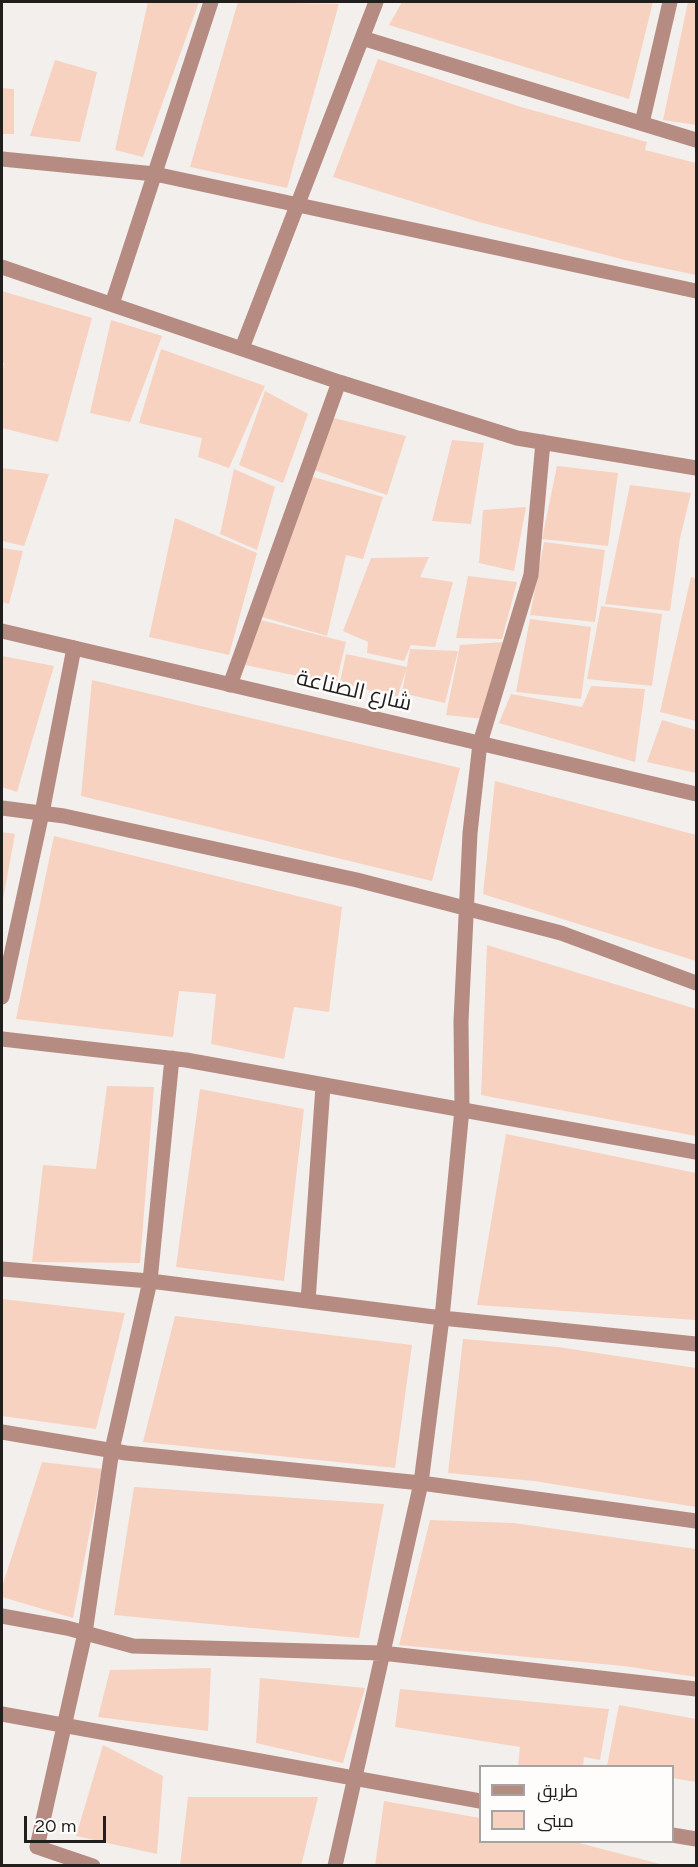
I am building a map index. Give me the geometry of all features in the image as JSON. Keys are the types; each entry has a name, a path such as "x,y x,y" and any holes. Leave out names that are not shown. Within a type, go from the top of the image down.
{"street":[{"path":"112,304 211,2"},
{"path":"242,348 376,2"},
{"path":"642,123 670,2"},
{"path":"362,38 696,140"},
{"path":"2,159 154,174 696,291"},
{"path":"2,267 339,382 517,438 696,468"},
{"path":"230,685 339,382"},
{"path":"335,1866 421,1483 442,1318 462,1109 461,1021 466,908 470,832 480,743 531,575 543,442"},
{"name":"شارع الصناعة","path":"2,631 696,794"},
{"path":"2,998 42,813 74,648"},
{"path":"2,807 42,813 357,880 561,933 696,982"},
{"path":"2,1039 172,1058 696,1152"},
{"path":"93,1866 38,1847 85,1633 112,1450 150,1281 172,1058"},
{"path":"308,1300 323,1086"},
{"path":"2,1269 150,1281 442,1318 696,1344"},
{"path":"2,1432 112,1450 421,1483 696,1521"},
{"path":"2,1616 85,1633 133,1646 382,1653 696,1689"},
{"path":"2,1714 479,1801"},
{"path":"674,1835 696,1839"}],"building":[{"path":"148,2 199,2 143,157 115,150"},
{"path":"238,2 339,4 287,188 190,167"},
{"path":"402,2 653,2 629,99 389,25"},
{"path":"688,2 696,2 696,125 663,120"},
{"path":"378,59 521,107 647,142 645,150 696,163 696,275 625,260 479,222 333,177"},
{"path":"55,60 97,72 80,142 30,136"},
{"path":"2,88 14,89 14,134 2,134"},
{"path":"2,291 92,318 58,442 2,428 4,363 2,363"},
{"path":"111,320 162,336 130,422 90,413"},
{"path":"161,349 265,386 229,468 198,457 202,438 139,423"},
{"path":"265,391 308,414 283,483 239,465"},
{"path":"330,417 406,436 387,495 311,469"},
{"path":"452,440 484,443 471,524 432,521"},
{"path":"557,466 618,473 608,546 542,539"},
{"path":"2,468 49,474 24,546 2,541"},
{"path":"234,469 275,487 257,550 220,534"},
{"path":"310,476 383,497 363,559 346,555 327,636 259,616"},
{"path":"630,485 691,493 680,538 670,611 605,604"},
{"path":"526,507 514,571 479,563 483,510"},
{"path":"175,518 257,553 229,655 149,637"},
{"path":"544,542 605,550 595,622 530,615"},
{"path":"2,548 23,551 9,604 2,602"},
{"path":"429,557 420,577 453,582 435,647 411,645 404,661 367,653 368,642 343,631 371,558"},
{"path":"468,576 517,582 502,639 456,638"},
{"path":"691,577 696,579 696,721 660,712"},
{"path":"601,606 662,614 652,686 587,679"},
{"path":"257,619 346,642 336,684 245,665"},
{"path":"530,619 591,627 581,699 516,692"},
{"path":"504,642 484,719 446,715 460,645"},
{"path":"410,649 458,651 445,703 402,693"},
{"path":"346,654 407,667 397,698 340,682"},
{"path":"2,656 54,666 17,792 2,787"},
{"path":"92,680 460,768 432,881 81,796"},
{"path":"591,686 645,689 635,762 499,723 511,694 582,707"},
{"path":"662,720 696,730 696,773 647,762"},
{"path":"495,781 696,835 696,961 483,894"},
{"path":"2,832 15,834 3,899 2,899"},
{"path":"54,836 342,907 329,1012 294,1007 284,1059 211,1044 216,994 179,991 173,1037 16,1019"},
{"path":"487,945 696,1009 696,1136 481,1095"},
{"path":"107,1086 154,1087 140,1263 32,1262 43,1165 96,1169"},
{"path":"200,1089 304,1109 284,1281 176,1267"},
{"path":"506,1134 696,1173 696,1320 477,1305"},
{"path":"2,1299 125,1313 96,1429 2,1416"},
{"path":"175,1316 412,1345 395,1468 143,1442"},
{"path":"463,1339 558,1347 696,1368 696,1507 534,1481 448,1473"},
{"path":"42,1462 102,1469 73,1618 2,1597 2,1587"},
{"path":"134,1487 384,1504 359,1638 114,1615"},
{"path":"430,1520 514,1523 696,1549 696,1677 624,1666 399,1645"},
{"path":"211,1668 208,1731 98,1717 110,1670"},
{"path":"260,1678 365,1688 343,1763 256,1743"},
{"path":"400,1689 609,1709 600,1760 584,1757 583,1765 518,1765 520,1747 395,1727"},
{"path":"619,1705 696,1719 696,1782 674,1778 674,1765 607,1765"},
{"path":"103,1745 163,1776 157,1854 76,1836"},
{"path":"188,1797 318,1797 301,1866 180,1866"},
{"path":"384,1801 479,1818 479,1843 579,1843 668,1866 375,1866"}]}
